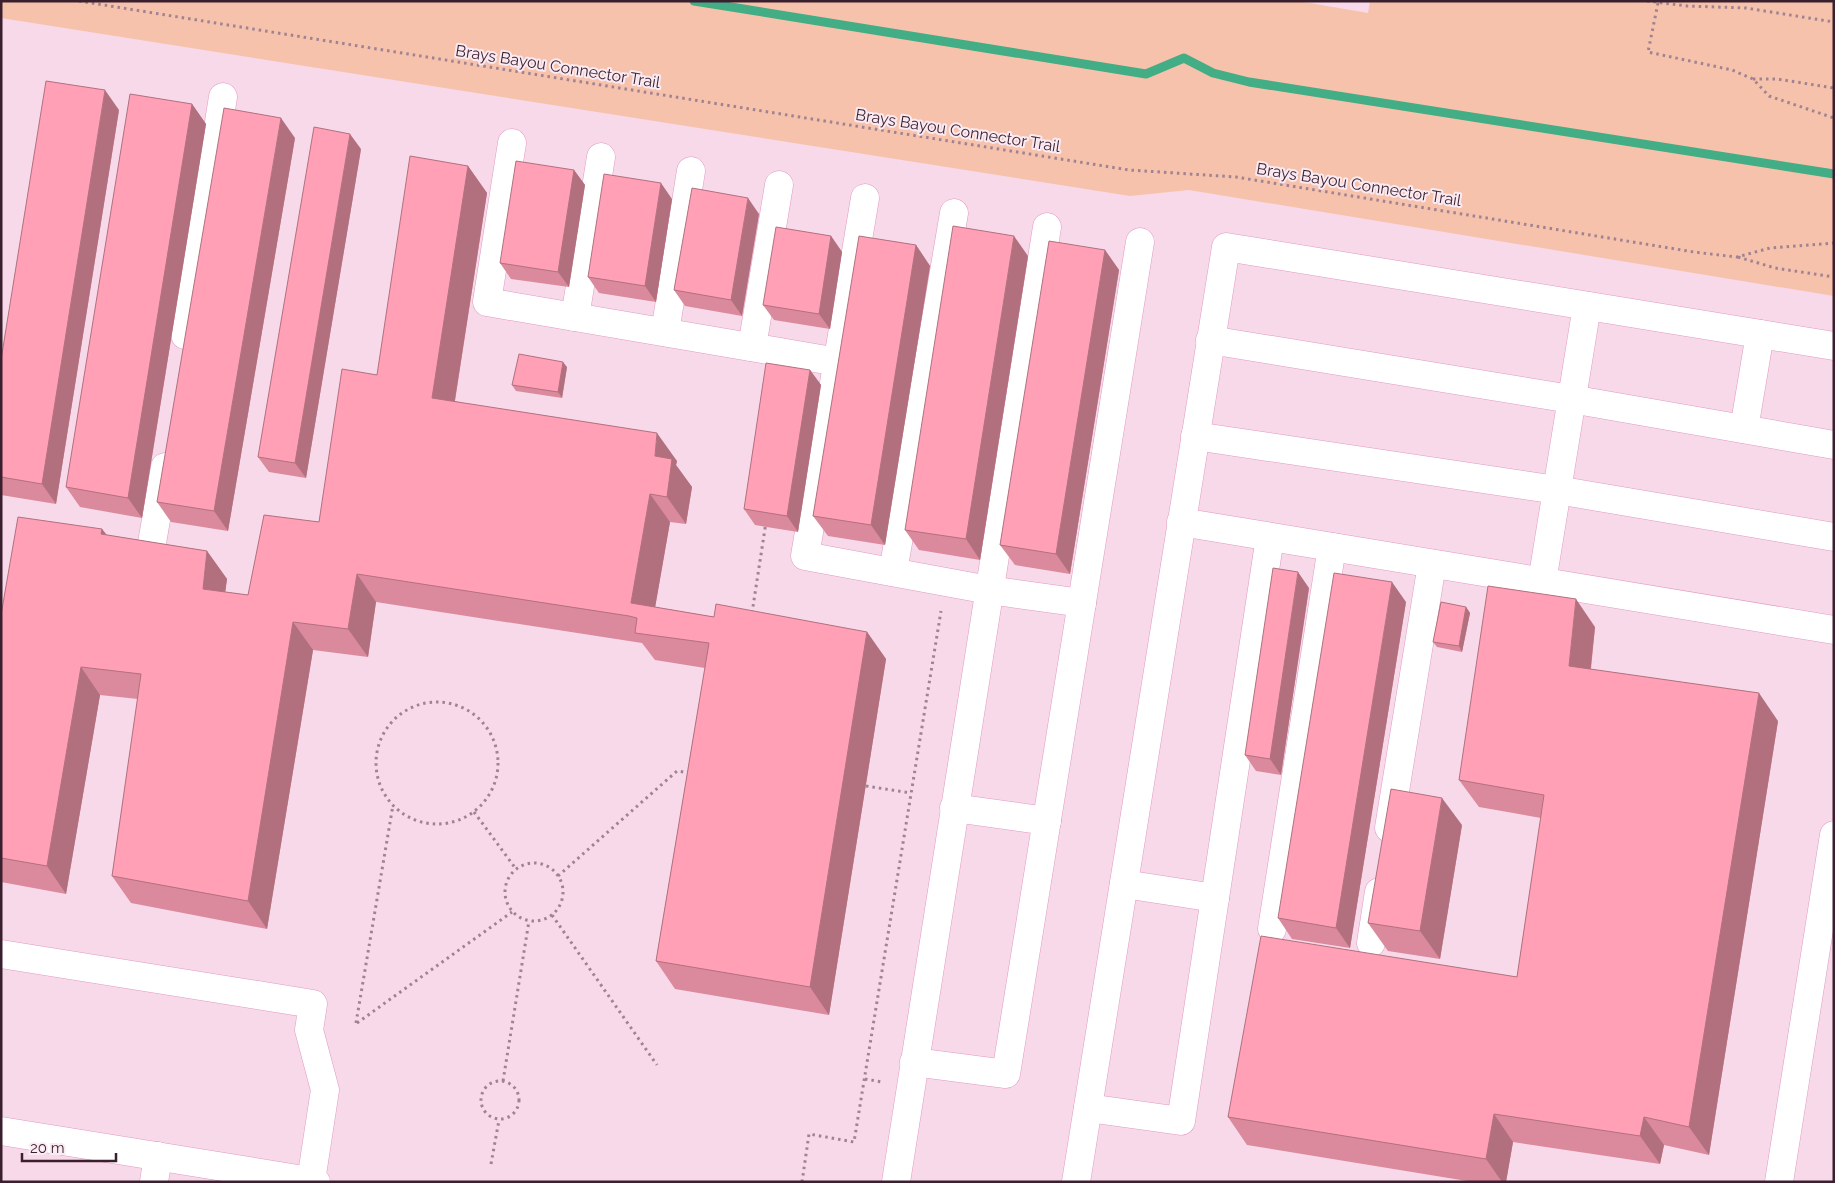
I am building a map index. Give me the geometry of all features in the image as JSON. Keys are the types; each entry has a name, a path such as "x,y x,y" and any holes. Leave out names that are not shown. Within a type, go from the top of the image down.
{"street":[{"path":"182,359 223,97"},
{"path":"512,143 487,302 838,362"},
{"path":"575,318 601,157"},
{"path":"665,332 691,171"},
{"path":"752,347 779,185"},
{"path":"865,198 806,556 989,590 1082,603"},
{"path":"893,572 954,213"},
{"path":"896,1182 1047,227"},
{"path":"914,1062 1006,1074 1140,242"},
{"path":"1081,1181 1088,1108 1226,247 1834,346"},
{"path":"1542,582 1587,306"},
{"path":"1744,429 1760,334"},
{"path":"1210,340 1571,399 1834,445"},
{"path":"1195,436 1557,490 1834,537"},
{"path":"152,543 168,446"},
{"path":"1181,522 1834,630"},
{"path":"1088,1108 1181,1120 1270,537"},
{"path":"1272,929 1332,547"},
{"path":"1371,943 1432,564"},
{"path":"954,808 1047,821"},
{"path":"1779,1182 1827,917 1834,835"},
{"path":"1124,884 1214,898"},
{"path":"1,954 313,1004 310,1030 325,1090 313,1181 156,1169 1,1130"}],"path":[{"name":"Brays Bayou Connector Trail","path":"79,1 1119,168 1236,177 1738,257 1770,248 1834,243"},
{"path":"1647,1 1746,8 1834,22"},
{"path":"1658,3 1648,52 1732,70 1753,79 1777,79 1834,88"},
{"path":"1753,79 1769,96 1834,118"},
{"path":"1738,257 1774,268 1834,277"},
{"path":"751,620 766,521"},
{"path":"802,1182 810,1134 854,1142 945,582"},
{"path":"430,702 451,703 470,711 485,725 495,743 498,763 495,783 485,801 474,812 453,823 433,825 414,821 393,806 384,795 377,776 376,756 381,736 393,719 410,707 430,702"},
{"path":"558,876 678,771 694,773"},
{"path":"866,786 911,792"},
{"path":"393,806 356,1023 512,912"},
{"path":"474,812 516,869"},
{"path":"533,862 551,868 558,876 563,894 561,903 552,915 539,921 529,921 512,912 507,904 505,885 516,869 524,864 533,862"},
{"path":"552,915 657,1065"},
{"path":"503,1081 529,921"},
{"path":"503,1081 510,1083 518,1093 518,1105 511,1116 499,1120 493,1119 483,1111 480,1098 486,1086 503,1081"},
{"path":"491,1164 499,1120"}],"shaded area":[{"path":"1,1 1298,1 1368,13 1370,1 1834,1 1834,296 1189,190 1130,196 1,18"}],"building":[{"path":"46,81 105,90 42,484 1,477 1,360"},
{"path":"130,94 192,104 128,498 66,487"},
{"path":"224,108 281,118 214,511 157,502"},
{"path":"314,127 350,134 295,463 258,457"},
{"path":"410,156 468,166 432,398 657,433 655,456 672,459 667,497 650,494 631,603 714,617 716,604 867,632 810,987 656,961 709,643 635,633 637,618 629,616 357,574 348,629 293,622 248,901 112,876 141,674 81,667 47,866 1,858 1,615 18,517 102,529 101,534 207,551 203,589 248,595 264,515 319,522 342,369 377,375"},
{"path":"516,161 574,170 558,272 500,263"},
{"path":"604,174 661,183 645,286 588,277"},
{"path":"692,188 748,198 731,300 674,290"},
{"path":"953,226 1014,236 966,539 905,530"},
{"path":"776,227 831,236 819,314 763,305"},
{"path":"859,236 916,245 871,525 813,516"},
{"path":"1049,241 1105,250 1056,554 1000,545"},
{"path":"519,354 563,362 558,392 512,385"},
{"path":"766,363 810,370 787,516 744,509"},
{"path":"1273,568 1298,572 1270,759 1245,755"},
{"path":"1334,573 1392,582 1336,928 1278,918"},
{"path":"1488,586 1576,599 1569,666 1759,693 1689,1127 1644,1117 1640,1136 1494,1114 1486,1159 1228,1117 1261,936 1517,977 1544,795 1459,780"},
{"path":"1441,602 1466,607 1459,646 1433,642"},
{"path":"1391,789 1442,798 1420,931 1368,923"}],"waterway":[{"path":"694,1 1146,74 1184,58 1213,73 1249,82 1834,174"}]}
